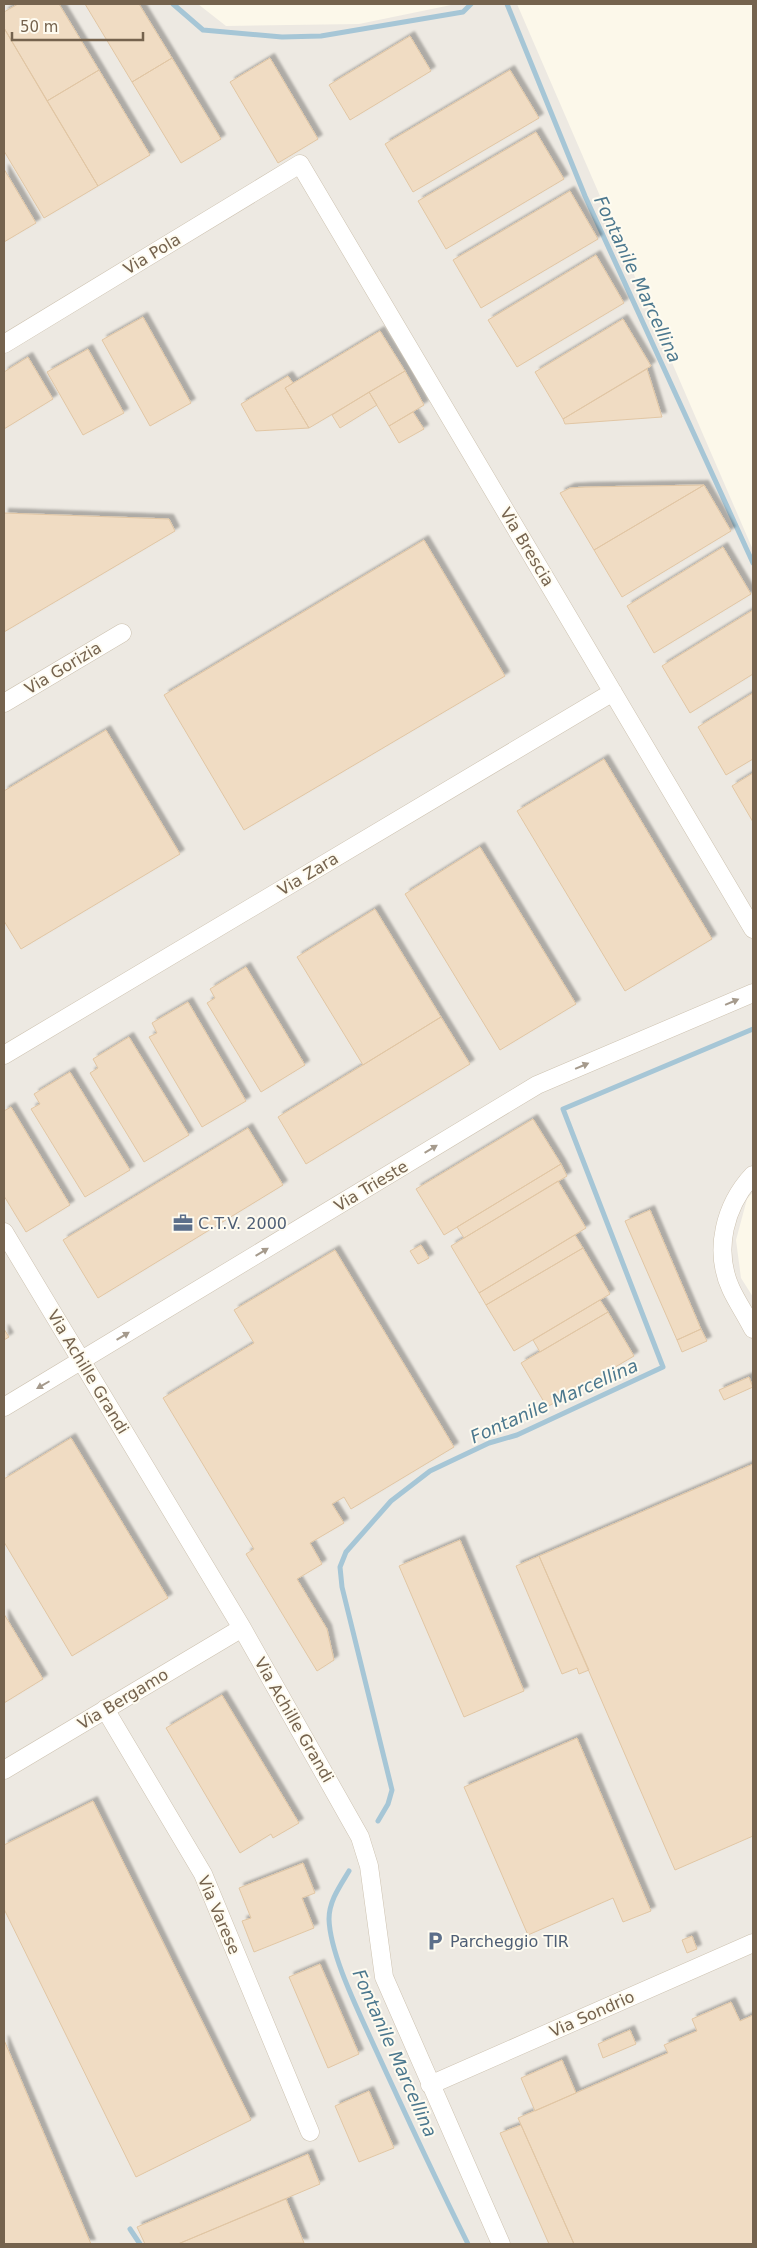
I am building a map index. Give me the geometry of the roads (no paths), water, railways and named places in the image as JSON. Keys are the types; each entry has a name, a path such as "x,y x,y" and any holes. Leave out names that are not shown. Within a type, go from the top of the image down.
{"street":[{"name":"Via Pola","path":"4,344 300,164"},
{"name":"Via Brescia","path":"300,164 753,929"},
{"name":"Via Gorizia","path":"4,703 122,633"},
{"name":"Via Zara","path":"4,1055 613,692"},
{"name":"Via Trieste","path":"4,1407 82,1362 537,1085 753,993"},
{"path":"753,1175 741,1189 730,1211 723,1247 724,1265 729,1283 753,1329"},
{"name":"Via Achille Grandi","path":"4,1232 242,1628 360,1836 369,1866 384,1976 430,2085 502,2244"},
{"name":"Via Bergamo","path":"4,1770 242,1628"},
{"name":"Via Varese","path":"105,1709 202,1874 310,2132"},
{"name":"Via Sondrio","path":"430,2085 753,1942"}],"waterway":[{"path":"173,4 203,30 282,37 321,36 463,12 471,4"},
{"name":"Fontanile Marcellina","path":"507,4 585,196 753,563"},
{"name":"Fontanile Marcellina","path":"378,1821 388,1804 392,1790 342,1587 340,1567 346,1552 391,1501 430,1471 489,1443 517,1435 663,1367 563,1109 753,1029"},
{"name":"Fontanile Marcellina","path":"349,1871 336,1894 329,1912 330,1933 339,1963 351,1995 382,2063 468,2244"},
{"path":"130,2229 140,2244"}],"place":[{"name":"C.T.V. 2000","path":"183,1223"},
{"name":"Parcheggio TIR","path":"435,1941"}]}
